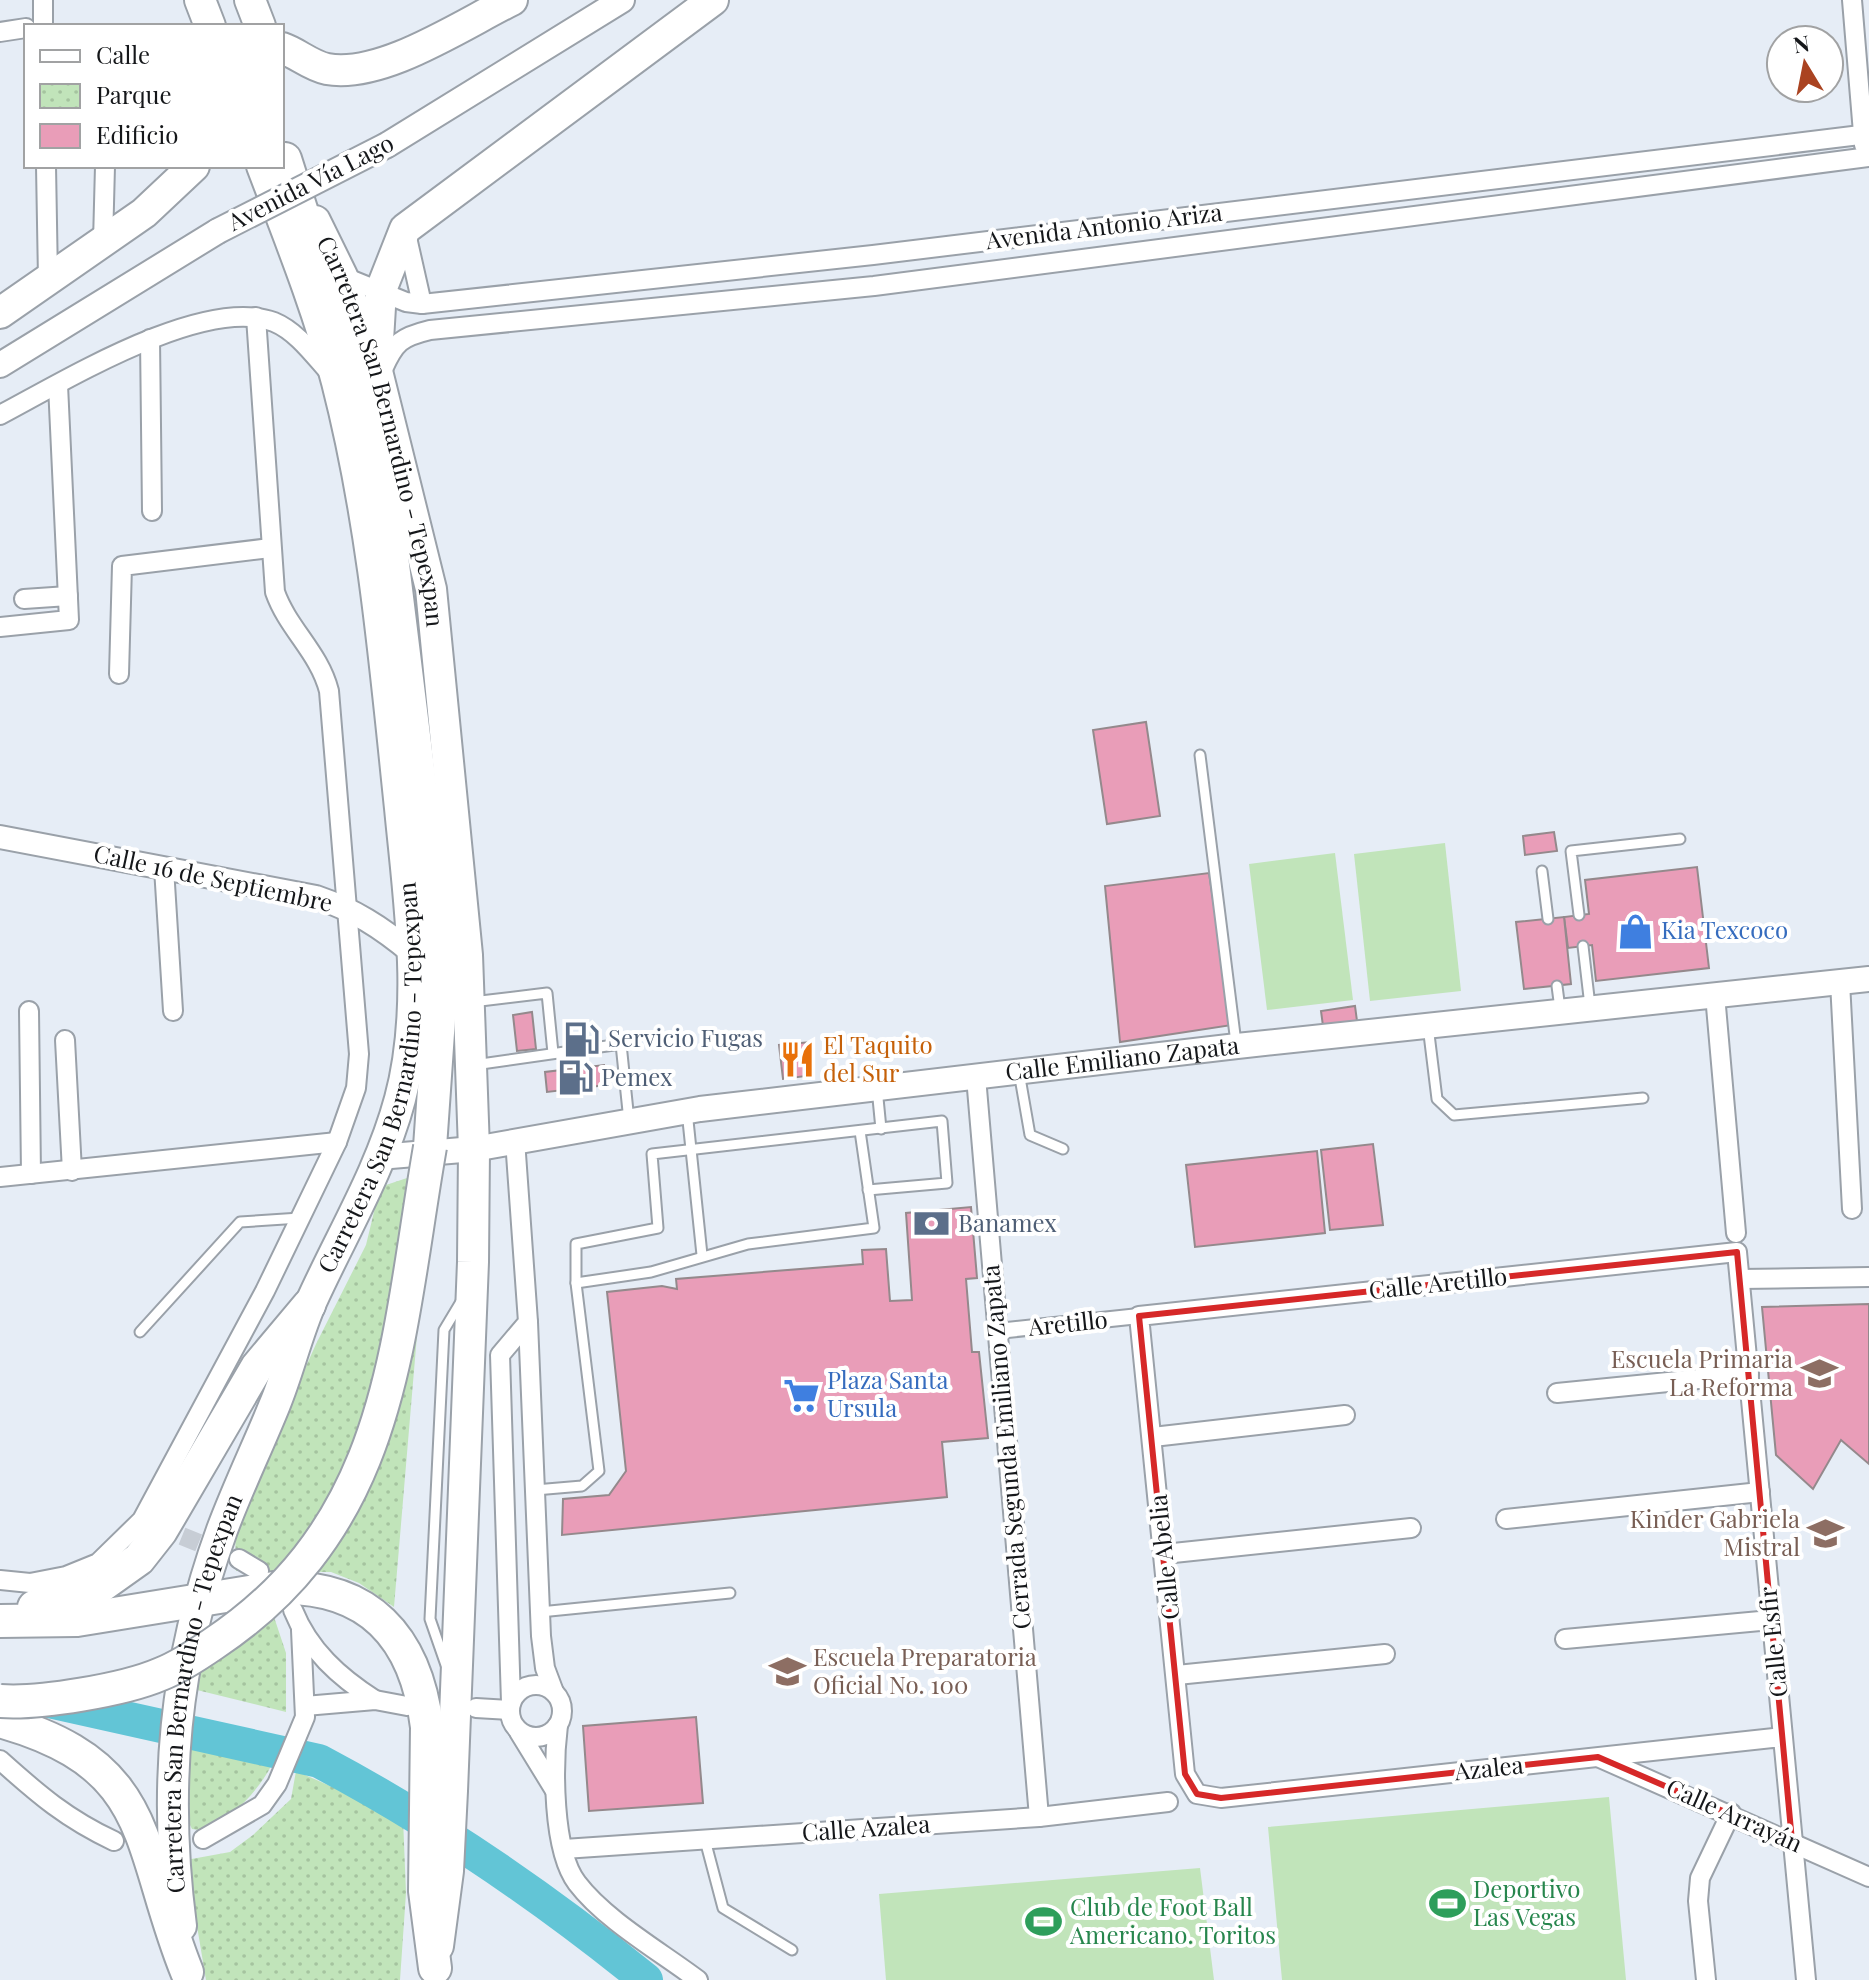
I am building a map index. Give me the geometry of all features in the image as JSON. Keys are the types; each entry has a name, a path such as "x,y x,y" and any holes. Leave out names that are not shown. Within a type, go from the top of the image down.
{"highway":[{"path":"200,0 209,24"},
{"path":"250,0 259,24"},
{"path":"284,49 325,69 371,66 402,55 512,0"},
{"path":"361,377 381,290 405,229 713,0"},
{"path":"0,313 144,213 192,168"},
{"path":"0,1701 105,1689 161,1675 228,1634 293,1579 323,1542 350,1494 380,1417 430,1147 441,990 431,874 386,508 361,377 281,168"},
{"name":"Carretera San Bernardino - Tepexpan","path":"283,168 342,276 361,377 431,589 469,1003 474,1149 466,1702 452,1791 448,1871 434,1974"},
{"name":"Carretera San Bernardino - Tepexpan","path":"188,1976 175,1875 173,1744 183,1666 221,1533 293,1358 309,1305 379,1157 400,1101 408,1060 412,953 377,587 359,478 361,377"},
{"path":"0,1611 79,1597 110,1582 139,1559 161,1531 257,1367 309,1305"},
{"path":"0,1621 77,1620 300,1587 334,1594 368,1610 392,1631 408,1653 418,1678 427,1727 424,1847 434,1974"},
{"path":"0,1721 42,1735 80,1756 112,1782 125,1799 143,1833 166,1916 188,1976"}],"main road":[{"name":"Avenida Vía Lago","path":"0,365 218,231 387,145 622,0"},
{"name":"Calle Emiliano Zapata","path":"379,1157 474,1149 629,1124 687,1111 877,1088 1237,1046 1869,979"}],"street":[{"path":"42,24 43,0"},
{"path":"260,24 261,0"},
{"path":"1852,0 1867,158"},
{"path":"0,32 24,28"},
{"name":"Avenida Antonio Ariza","path":"342,276 406,302 422,304 873,255 1866,134"},
{"name":"Avenida Antonio Ariza","path":"361,377 394,345 411,334 430,330 874,286 1867,158"},
{"path":"46,168 48,279"},
{"path":"103,242 105,168"},
{"path":"405,229 422,304"},
{"path":"873,255 874,286"},
{"path":"0,415 150,339 227,317 256,317 276,323 303,343 361,377"},
{"path":"0,1580 30,1583 66,1576 98,1563 150,1523 337,1142 356,1088 359,1054 329,691 324,670 282,613 275,592 256,317"},
{"path":"150,339 152,511"},
{"path":"0,627 69,620 58,385"},
{"path":"119,674 122,566 270,548"},
{"path":"24,599 68,596"},
{"name":"Calle 16 de Septiembre","path":"0,837 316,897 348,908 378,925 412,953"},
{"path":"164,868 173,1011"},
{"path":"1840,982 1852,1209"},
{"path":"1715,995 1736,1233"},
{"path":"29,1011 31,1174"},
{"path":"65,1040 72,1171"},
{"name":"Cerrada Segunda Emiliano Zapata","path":"976,1077 1039,1817"},
{"path":"515,1140 528,1322 541,1636 545,1668 562,1708 558,1725 557,1796 564,1849 576,1882 616,1919 698,1980"},
{"path":"0,1177 337,1142"},
{"name":"Calle Esfir","path":"1737,1252 1806,1980"},
{"name":"Calle Aretillo","path":"1139,1316 1737,1252"},
{"path":"1740,1279 1869,1277"},
{"name":"Aretillo","path":"998,1331 1139,1316"},
{"name":"Calle Abelia","path":"1139,1316 1185,1774 1197,1794"},
{"path":"528,1322 500,1355 514,1700 519,1732 557,1796"},
{"path":"1557,1393 1749,1374"},
{"path":"1153,1437 1345,1415"},
{"path":"1506,1519 1760,1492"},
{"path":"506,1519 536,1518"},
{"path":"1164,1554 1411,1528"},
{"path":"239,1559 259,1571"},
{"path":"293,1610 301,1630 332,1668 375,1700"},
{"path":"1565,1639 1771,1620"},
{"path":"203,1839 234,1824 262,1805 277,1784 305,1712 301,1630"},
{"path":"514,1700 536,1660 541,1636"},
{"path":"1177,1675 1385,1654"},
{"path":"466,1702 514,1700 538,1685 554,1692"},
{"path":"305,1712 375,1700 407,1706"},
{"path":"519,1732 536,1737 552,1732 558,1725"},
{"name":"Azalea","path":"1197,1794 1221,1798 1782,1737"},
{"name":"Calle Arrayán","path":"1598,1757 1731,1813 1869,1877"},
{"path":"0,1760 48,1804 73,1822 114,1841"},
{"name":"Calle Azalea","path":"564,1849 1039,1817 1168,1802"},
{"path":"1706,1980 1698,1901 1700,1878 1731,1813"}],"lane":[{"path":"1200,755 1237,1046"},
{"path":"1579,915 1571,851 1680,839"},
{"path":"1542,871 1548,919"},
{"path":"1583,946 1591,1009"},
{"path":"1557,986 1560,1012"},
{"path":"469,1003 547,993 553,1053"},
{"path":"1428,1026 1437,1099 1454,1115 1643,1098"},
{"path":"471,1065 621,1044 629,1124"},
{"path":"1019,1072 1030,1135 1063,1149"},
{"path":"877,1088 881,1129"},
{"path":"687,1111 702,1255"},
{"path":"535,1490 582,1486 599,1471 576,1283 576,1244 658,1228 652,1154 942,1121 947,1183 868,1190"},
{"path":"576,1283 651,1272 702,1255 774,1240 874,1228 860,1131"},
{"path":"140,1332 240,1222 300,1218"},
{"path":"540,1612 730,1593"},
{"path":"705,1840 723,1908 792,1950"}],"highlighted area":[{"path":"1737,1252 1792,1841 1598,1757 1221,1798 1197,1794 1185,1774 1139,1316"}],"green space":[{"path":"1445,843 1461,991 1370,1001 1354,854"},
{"path":"1335,853 1353,1000 1267,1010 1249,864"},
{"path":"431,1170 394,1607 359,1583 331,1572 236,1571 235,1525 316,1344 366,1245 380,1187"},
{"path":"272,1611 286,1653 286,1712 197,1690 207,1638"},
{"path":"191,1744 273,1762 245,1801 207,1831 192,1829 185,1815"},
{"path":"296,1771 403,1818 406,1893 400,1980 206,1980 186,1860 230,1852 253,1835 291,1799"},
{"name":"Deportivo Las Vegas","path":"1609,1797 1626,1980 1282,1980 1268,1827"},
{"name":"Club de Foot Ball Americano. Toritos","path":"1200,1868 1214,1980 886,1980 879,1894"}],"building":[{"path":"1146,722 1160,816 1107,824 1093,730"},
{"path":"1554,832 1557,851 1525,855 1523,836"},
{"name":"Kia Texcoco","path":"1697,867 1709,968 1596,981 1592,945 1568,948 1564,917 1589,914 1585,880"},
{"path":"1209,873 1232,1025 1120,1042 1105,886"},
{"path":"1564,917 1571,984 1524,989 1516,922"},
{"path":"1355,1006 1357,1021 1323,1026 1321,1011"},
{"name":"Pemex","path":"532,1012 536,1049 517,1051 513,1015"},
{"name":"El Taquito del Sur","path":"811,1042 814,1075 783,1079 779,1045"},
{"name":"Pemex","path":"604,1065 606,1085 547,1092 545,1072"},
{"path":"1373,1144 1383,1225 1330,1230 1321,1150"},
{"path":"1317,1151 1325,1233 1195,1247 1186,1165"},
{"name":"Plaza Santa Ursula","path":"971,1207 977,1278 966,1279 972,1352 979,1352 988,1438 942,1442 947,1497 562,1535 563,1499 609,1495 626,1471 607,1292 662,1286 677,1289 676,1279 863,1264 862,1250 886,1249 890,1301 912,1300 906,1213"},
{"name":"Escuela Primaria La Reforma","path":"1869,1304 1869,1464 1841,1440 1813,1489 1776,1455 1762,1307"},
{"path":"696,1717 703,1803 589,1811 583,1726"}],"waterway":[{"path":"44,1700 319,1761 404,1809 488,1863 646,1980"}],"tunnel":[{"path":"157,1526 221,1552"}],"place":[{"name":"Kia Texcoco","path":"1635,931"},
{"name":"Servicio Fugas","path":"582,1039"},
{"name":"El Taquito del Sur","path":"797,1060"},
{"name":"Pemex","path":"575,1078"},
{"name":"Banamex","path":"932,1224"},
{"name":"Escuela Primaria La Reforma","path":"1819,1374"},
{"name":"Plaza Santa Ursula","path":"801,1395"},
{"name":"Kinder Gabriela Mistral","path":"1826,1534"},
{"name":"Escuela Preparatoria Oficial No. 100","path":"787,1672"},
{"name":"Deportivo Las Vegas","path":"1447,1904"},
{"name":"Club de Foot Ball Americano. Toritos","path":"1044,1922"}]}
